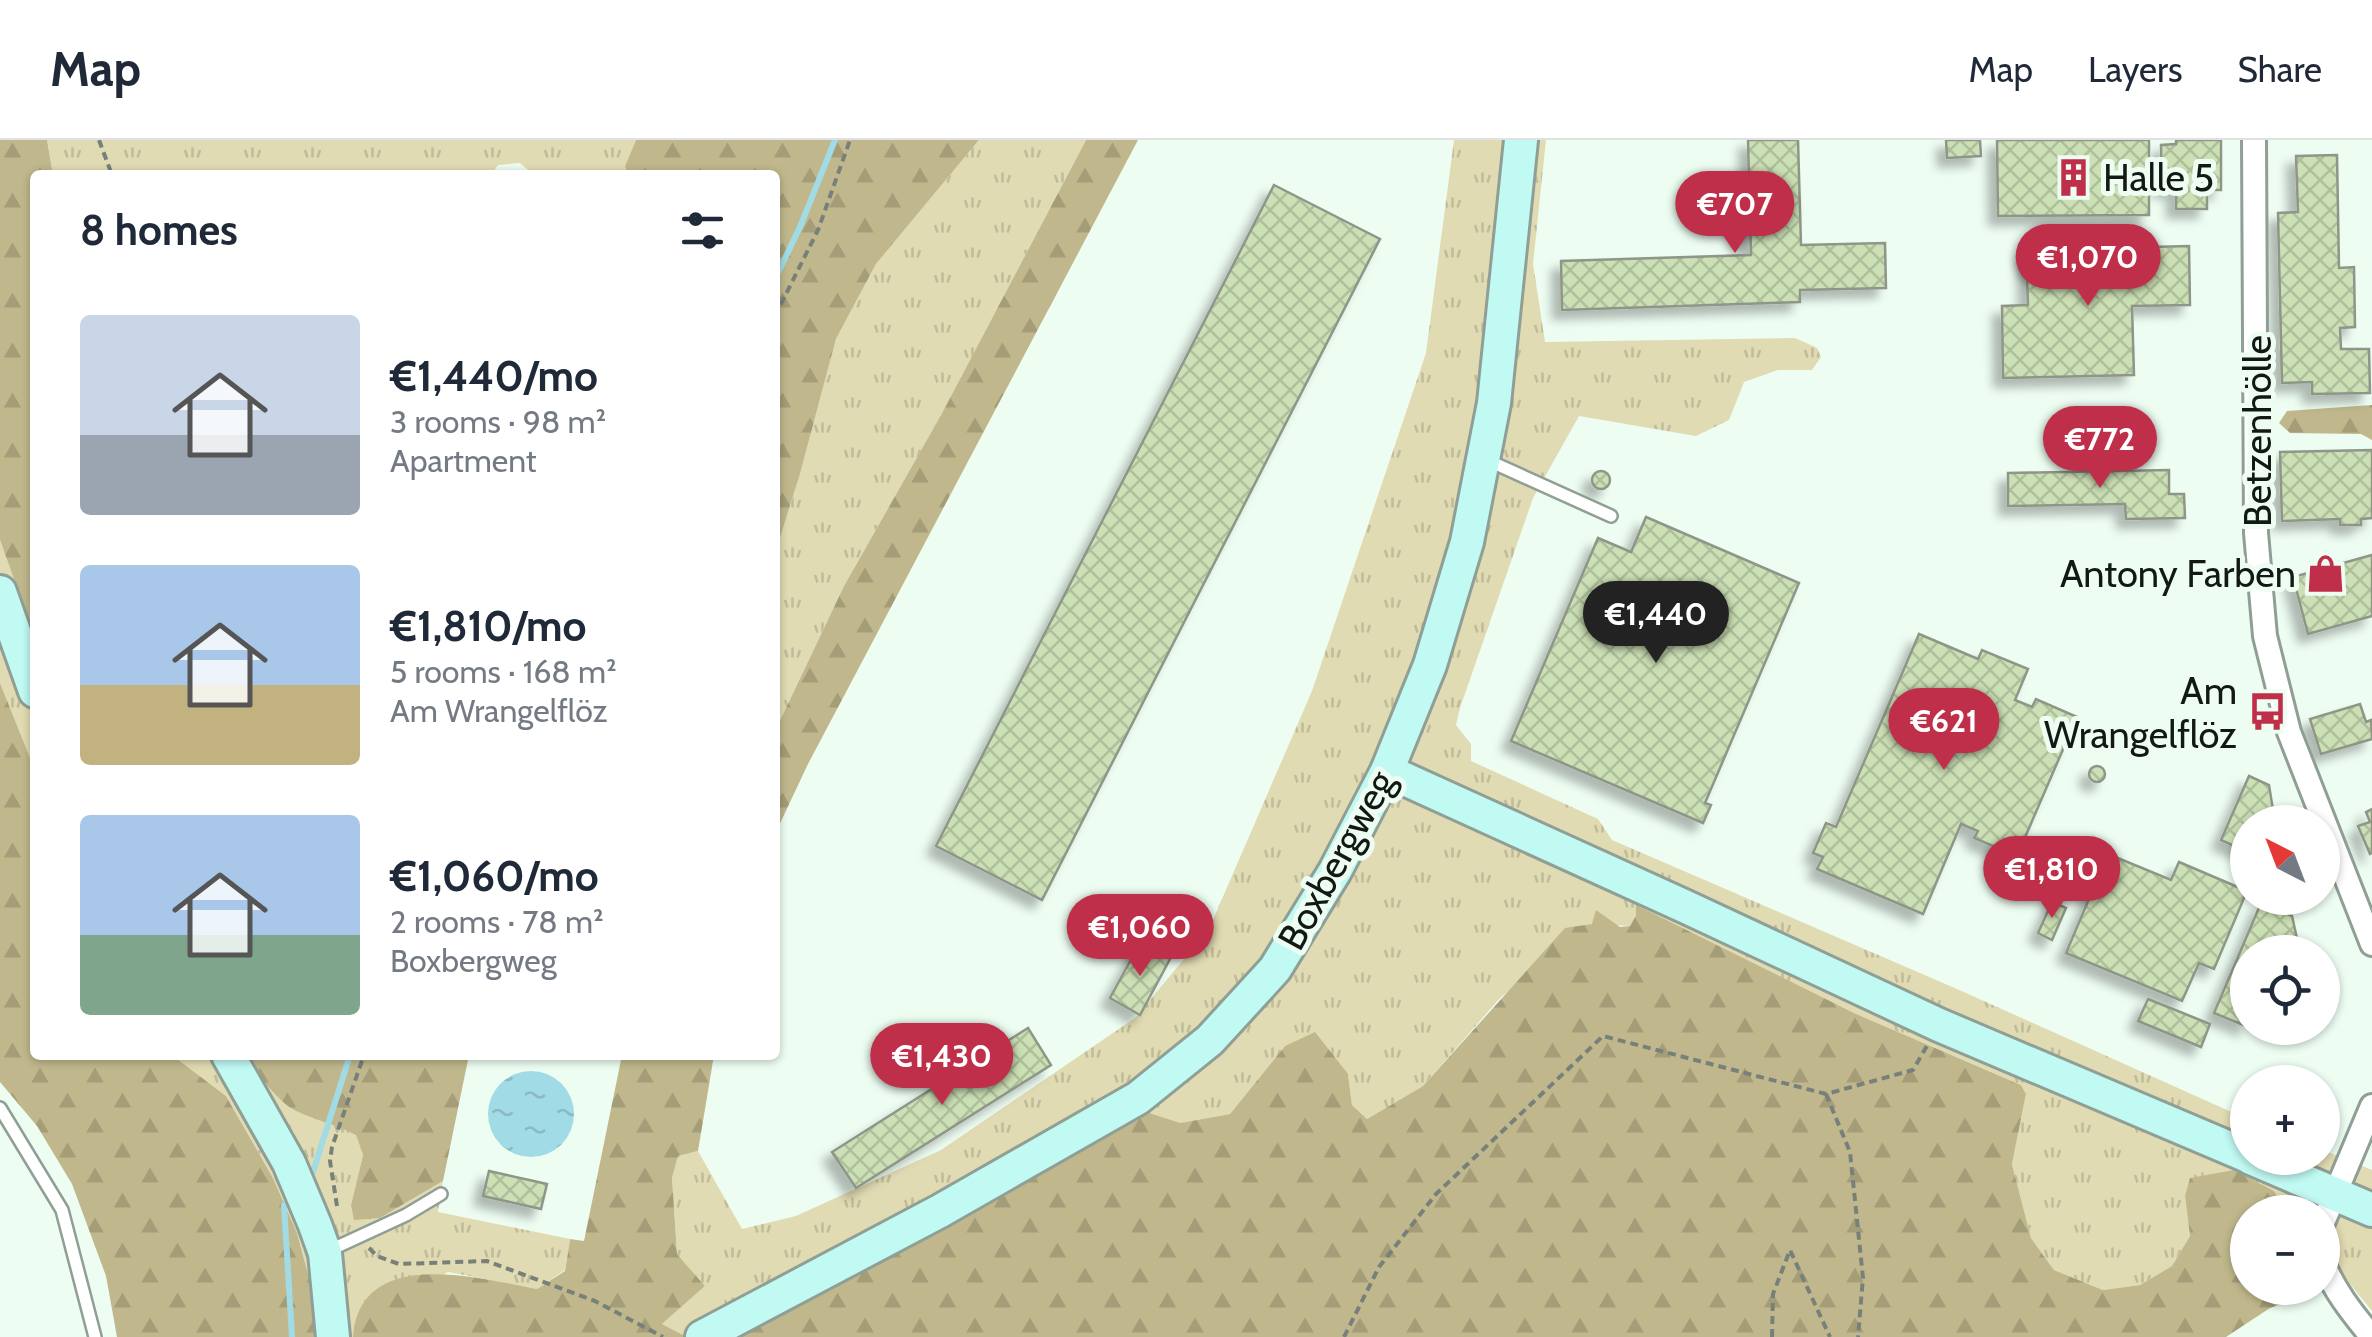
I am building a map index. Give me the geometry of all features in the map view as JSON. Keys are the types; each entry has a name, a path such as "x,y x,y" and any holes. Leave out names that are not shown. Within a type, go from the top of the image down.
{"street":[{"name":"Boxbergweg","path":"702,1337 940,1211 1138,1098 1210,1040 1275,968 1335,871 1387,771 1430,665 1466,542 1484,458 1504,328 1521,140"},
{"name":"Betzenhölle","path":"2254,140 2256,534 2266,636 2289,732 2372,944"},
{"path":"0,592 30,676"},
{"path":"1387,771 1939,1026 2230,1149"},
{"path":"231,1060 288,1163 324,1253 333,1337"},
{"path":"2334,1193 2372,1106"},
{"path":"2292,1175 2372,1210"},
{"path":"2340,1294 2372,1336"}],"lane":[{"path":"1484,458 1611,516"},
{"path":"0,1108 62,1210 95,1337"},
{"path":"324,1253 441,1194"}],"path":[{"path":"99,140 110,170"},
{"path":"780,306 818,230 850,140"},
{"path":"1344,1337 1378,1268 1436,1194 1603,1036 1826,1094 1913,1070 1939,1026"},
{"path":"337,1207 330,1161 332,1147 362,1060"},
{"path":"1826,1094 1850,1152 1863,1278 1858,1337"},
{"path":"358,1238 377,1256 398,1264 486,1261 595,1301 663,1337"},
{"path":"1772,1337 1773,1294 1790,1250 1830,1337"}],"green space":[{"path":"0,140 47,140 52,170 30,170 30,624 0,540"},
{"path":"47,140 636,140 625,170 528,170 520,163 498,165 494,170 52,170"},
{"path":"636,140 979,140 876,264 836,339 780,538 780,170 626,170"},
{"path":"979,140 1086,140 941,415 844,586 780,720 780,538 836,339 876,264"},
{"path":"1086,140 1138,140 780,823 780,720 844,586 941,415"},
{"path":"1454,140 1546,140 1533,264 1545,342 1795,338 1817,348 1821,357 1812,370 1778,370 1744,382 1729,420 1696,436 1579,416 1533,498 1460,708 1456,725 1471,744 1471,761 1598,819 1612,840 2230,1111 2230,1175 2340,1175 2340,1157 2372,1170 2372,1311 2350,1284 2340,1286 2340,1195 2277,1195 2274,1191 2185,1196 2190,1236 2172,1266 2140,1285 2103,1290 2054,1270 2031,1238 2012,1164 2026,1094 2021,1085 1854,1013 1636,906 1630,926 1592,924 1500,998 1423,1086 1367,1119 1352,1105 1348,1074 1285,1046 1230,1114 1180,1123 687,1337 662,1324 705,1286 677,1254 672,1178 678,1156 698,1151 742,1229 796,1216 941,1150 1135,1018 1209,929 1312,691 1426,353"},
{"path":"2372,405 2372,440 2361,434 2290,433 2279,423 2287,411"},
{"path":"0,540 30,624 30,758 0,683"},
{"path":"0,683 30,758 30,1060 179,1060 226,1096 273,1178 297,1233 314,1296 314,1337 117,1337 106,1276 72,1184 37,1126 0,1082"},
{"path":"1636,905 1854,1013 2021,1085 2026,1094 2012,1164 2031,1238 2054,1270 2103,1290 2140,1285 2172,1266 2190,1236 2185,1196 2190,1178 2230,1171 2230,1175 2244,1175 2274,1191 2277,1195 2230,1195 2230,1305 2279,1305 2226,1337 723,1337 948,1222 1146,1112 1180,1123 1230,1114 1285,1046 1315,1032 1348,1074 1352,1105 1367,1119 1423,1086 1565,928 1592,924 1596,910 1620,927 1630,926"},
{"path":"179,1060 247,1060 287,1106 356,1134 363,1155 351,1205 380,1218 443,1181 438,1212 570,1239 565,1270 537,1289 448,1272 353,1330 353,1337 314,1337 314,1296 297,1233 273,1178 226,1096"},
{"path":"247,1060 468,1060 443,1181 380,1218 354,1220 351,1205 363,1155 356,1135 287,1106"},
{"path":"621,1060 713,1060 698,1151 678,1156 672,1178 677,1254 705,1286 662,1324 687,1337 353,1337 361,1308 377,1289 399,1278 455,1275 537,1289 565,1271 570,1239 584,1241"}],"water":[{"path":"531,1071 561,1084 574,1114 561,1144 531,1157 501,1144 488,1114 501,1084"}],"building":[{"path":"1748,140 1798,140 1801,245 1885,243 1886,288 1800,290 1800,302 1562,310 1561,261 1751,255"},
{"path":"1946,140 1980,140 1981,156 1947,158"},
{"name":"Halle 5","path":"1997,140 2149,140 2149,215 1998,216"},
{"path":"2176,140 2221,140 2221,190 2207,190 2207,209 2176,209 2176,188 2162,188 2161,145 2176,144"},
{"path":"2337,155 2339,268 2354,267 2355,327 2340,328 2341,349 2369,349 2370,393 2312,394 2312,382 2282,383 2278,213 2298,212 2296,156"},
{"path":"1274,185 1380,239 1042,900 936,846"},
{"path":"2189,246 2190,305 2132,306 2134,375 2003,378 2002,306 2028,305 2026,250"},
{"path":"2372,450 2372,518 2361,519 2361,525 2340,525 2340,519 2282,521 2280,452"},
{"path":"2169,470 2169,494 2184,494 2185,518 2126,519 2125,504 2008,506 2008,473"},
{"path":"1601,471 1610,480 1601,489 1592,480"},
{"path":"1646,517 1799,583 1705,803 1711,805 1703,823 1511,741 1598,538 1631,552"},
{"path":"2372,555 2372,616 2308,634 2293,577"},
{"path":"1919,634 1978,659 1982,650 2028,669 2015,700 2032,707 2036,699 2077,717 2017,856 1974,838 1978,831 1961,824 1923,914 1817,869 1823,857 1813,853 1826,823 1836,827"},
{"path":"2360,704 2366,722 2371,720 2372,739 2321,754 2310,719"},
{"path":"2097,766 2105,774 2097,782 2089,774"},
{"path":"2249,776 2269,785 2272,805 2236,805"},
{"path":"2372,809 2370,854 2358,826 2370,822 2366,812"},
{"path":"2230,819 2230,844 2221,840"},
{"path":"2108,854 2171,880 2179,862 2230,884 2230,915 2237,915 2214,969 2199,963 2182,1001 2066,953"},
{"path":"2052,902 2066,908 2052,940 2038,933"},
{"path":"2256,915 2290,915 2296,935 2247,935"},
{"path":"1140,943 1170,959 1140,1015 1110,998"},
{"path":"2230,976 2230,1020 2214,1013"},
{"path":"2148,999 2210,1024 2201,1047 2138,1021"},
{"path":"1028,1028 1051,1065 856,1188 832,1152"},
{"path":"489,1171 547,1184 541,1209 483,1196"}],"waterway":[{"path":"780,269 835,140"},
{"path":"306,1180 313,1172 348,1060"},
{"path":"291,1197 284,1205 292,1337"}],"place":[{"name":"Halle 5","path":"2073,177"},
{"name":"Antony Farben","path":"2326,573"},
{"name":"Am Wrangelflöz","path":"2267,712"}]}
